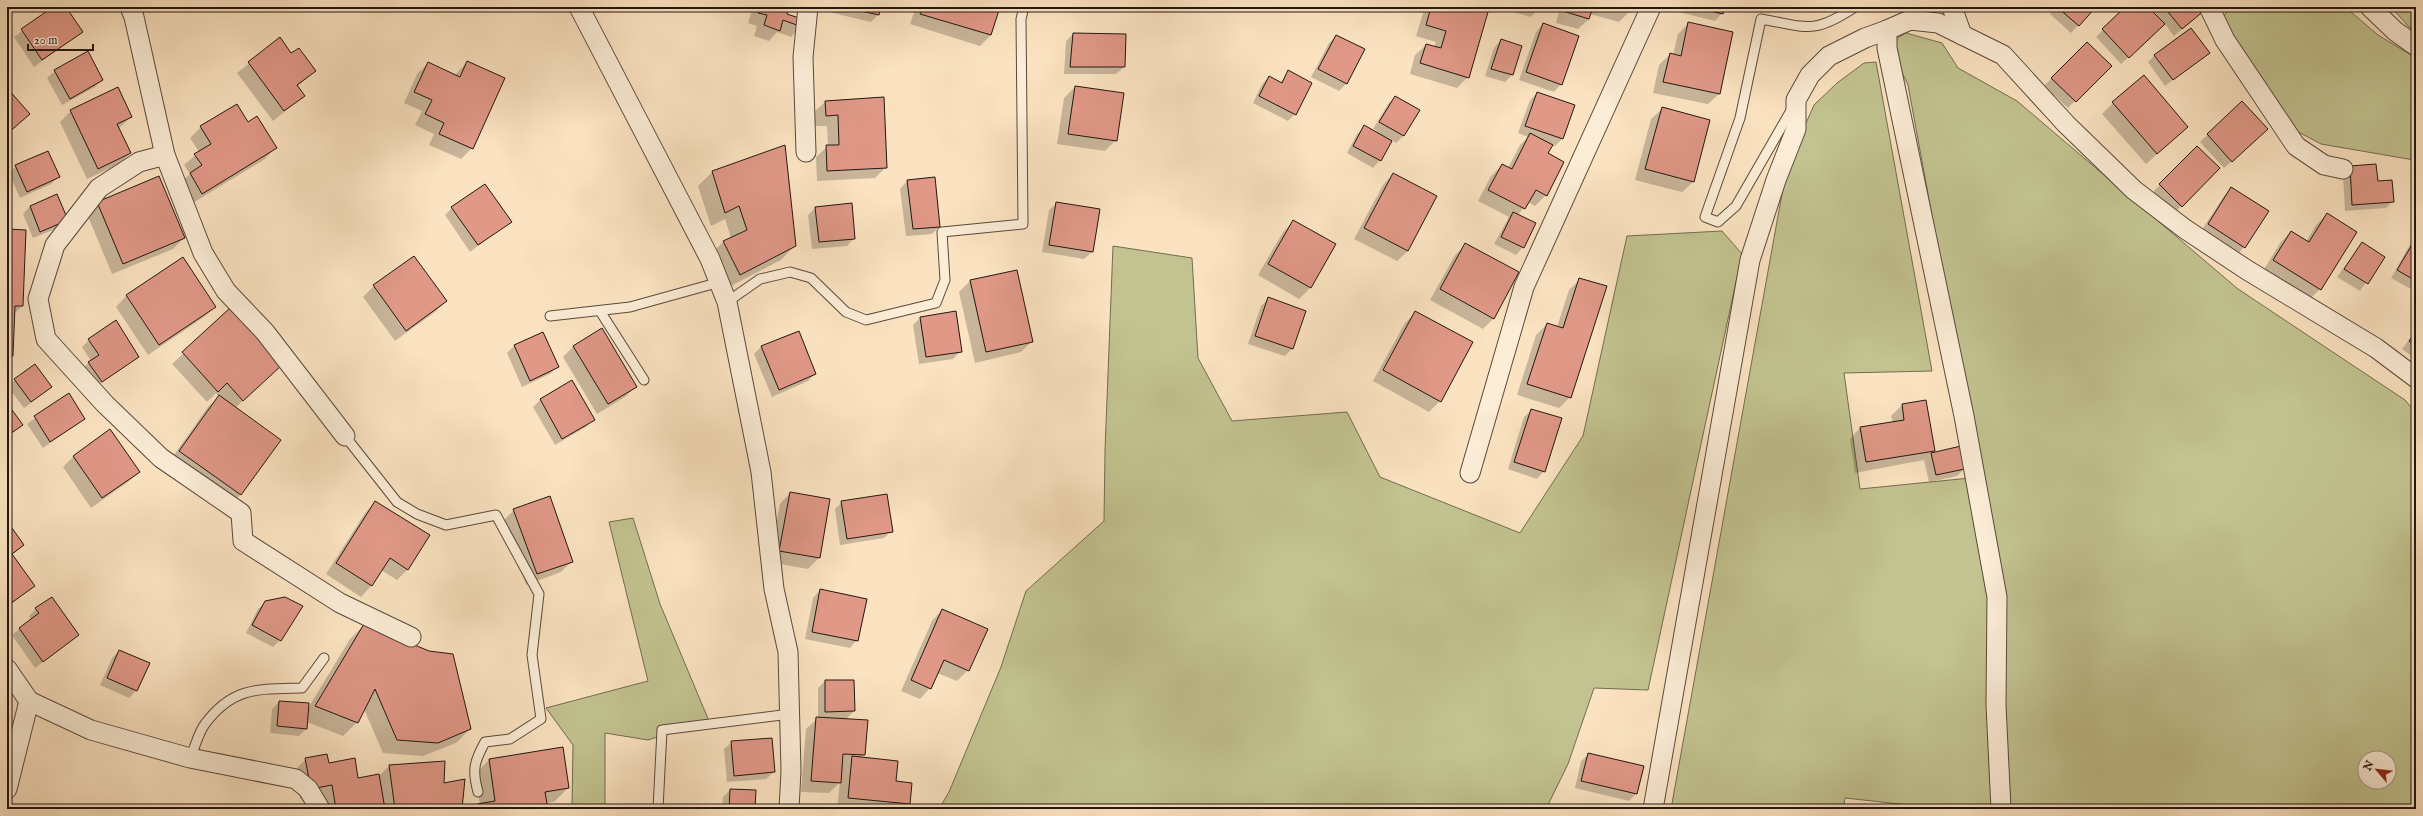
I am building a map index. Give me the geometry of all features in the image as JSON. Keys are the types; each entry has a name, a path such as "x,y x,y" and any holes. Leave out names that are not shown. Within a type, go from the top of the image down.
{"street":[{"path":"130,7 134,17 165,155 203,253 226,291 265,332 345,436"},
{"path":"579,7 710,259 728,302 761,472 774,589 788,652 791,771 789,809"},
{"path":"806,152 802,57 808,7"},
{"path":"1470,473 1524,287 1651,7"},
{"path":"1952,7 1962,35"},
{"path":"2209,7 2225,40 2296,146 2324,165 2343,169"},
{"path":"2370,7 2394,31 2416,46"},
{"path":"1653,809 1750,260 1776,180 1796,129 1796,100 1810,75 1829,56 1865,38 1910,20 1938,22 2003,55 2066,124 2129,185 2185,229 2247,270 2376,348 2416,378"},
{"path":"1888,30 1887,48 1964,416 1997,598 1996,705 2001,809"},
{"path":"165,155 139,162 99,188 56,246 38,299 46,339 105,404 161,458 241,513 243,541 340,603 411,637"},
{"path":"10,675 29,701 91,730 190,758 296,779 308,789 320,809"},
{"path":"7,789 29,701"}],"lane":[{"path":"728,302 760,279 790,272 811,278 846,312 866,320 936,303 945,280 942,232 1022,224 1021,19 1024,7"},
{"path":"1796,100 1736,206 1718,222 1705,217 1740,118 1761,20 1812,28 1832,22 1855,7"},
{"path":"550,316 630,307 720,282"},
{"path":"600,310 644,380"},
{"path":"345,436 398,502 417,514 446,526 496,515 539,594 532,655 541,719 510,739 485,742 476,758 473,774 478,792"},
{"path":"190,758 204,725 218,710 237,694 261,689 302,688 324,658"},
{"path":"658,809 662,730 790,714"}],"green space":[{"path":"2232,7 2345,7 2378,35 2416,58 2416,192 2414,190 2414,160 2321,144 2274,119 2211,28"},
{"path":"2391,7 2416,7 2416,31 2409,27"},
{"path":"1906,33 1942,43 1958,68 2017,101 2238,289 2405,400 2416,413 2416,809 1945,809 1845,798 1843,809 1671,809 1787,166 1814,105 1837,83 1864,63 1876,62 1932,371 1844,373 1860,489 1980,477 1908,85 1888,43"},
{"path":"1722,231 1742,254 1648,690 1594,688 1568,764 1546,809 939,809 949,792 1001,667 1026,591 1104,521 1105,450 1113,246 1192,258 1198,358 1232,421 1347,412 1380,477 1520,533 1583,436 1627,236"},
{"path":"633,518 660,604 709,721 648,740 605,733 605,809 572,809 573,745 546,708 648,681 609,522"}],"building":[{"path":"53,7 66,7 83,32 42,60 21,29"},
{"path":"760,7 789,7 787,14 805,20 802,27 783,20 780,31 764,25 767,15 758,13"},
{"path":"843,7 881,7 879,15"},
{"path":"923,7 1000,7 991,35 920,14"},
{"path":"1431,7 1471,7 1488,12 1469,78 1420,63 1426,44 1441,48 1446,31 1426,25"},
{"path":"1567,7 1593,7 1589,19 1566,12"},
{"path":"1614,7 1632,7 1631,12"},
{"path":"1694,7 1725,7 1723,14"},
{"path":"2057,7 2096,7 2079,26"},
{"path":"2125,7 2148,7 2165,24 2129,58 2102,29"},
{"path":"2164,7 2203,7 2205,10 2182,29"},
{"path":"1688,22 1733,32 1720,94 1663,82 1670,53 1681,56"},
{"path":"1543,23 1579,36 1562,85 1526,72"},
{"path":"2191,28 2210,53 2173,80 2154,55"},
{"path":"1073,33 1126,34 1125,67 1070,67"},
{"path":"1336,35 1365,49 1347,84 1318,69"},
{"path":"280,37 291,53 299,48 316,71 297,85 305,96 284,111 248,62"},
{"path":"1501,39 1522,46 1513,75 1491,69"},
{"path":"2087,42 2112,66 2076,102 2051,78"},
{"path":"88,51 103,80 70,99 54,70"},
{"path":"467,61 505,78 473,149 439,134 444,123 425,114 432,100 414,92 428,62 460,77"},
{"path":"1288,70 1312,83 1296,115 1259,96 1269,76 1282,83"},
{"path":"2144,75 2188,127 2157,154 2112,102"},
{"path":"1075,86 1124,93 1117,141 1068,134"},
{"path":"118,87 132,117 117,124 131,153 98,169 70,110"},
{"path":"7,88 30,114 7,134"},
{"path":"1537,92 1575,105 1563,139 1525,126"},
{"path":"1395,96 1420,110 1404,136 1379,122"},
{"path":"884,97 887,168 827,171 826,145 839,145 838,115 826,116 825,101"},
{"path":"2242,101 2268,129 2232,162 2207,134"},
{"path":"237,104 248,122 257,116 277,148 202,194 190,173 202,165 194,154 211,144 200,126"},
{"path":"1662,107 1710,120 1694,182 1645,169"},
{"path":"1364,125 1392,141 1381,161 1353,146"},
{"path":"1530,133 1553,145 1548,153 1564,162 1547,196 1536,190 1525,209 1488,190 1502,164 1512,169"},
{"path":"785,145 796,246 740,275 723,241 747,230 739,206 725,213 712,171"},
{"path":"2197,146 2220,168 2182,207 2159,184"},
{"path":"48,151 60,177 27,192 15,165"},
{"path":"2376,164 2378,181 2392,180 2394,202 2352,205 2350,166"},
{"path":"1393,173 1437,196 1408,251 1364,228"},
{"path":"159,176 185,238 123,264 97,202"},
{"path":"935,177 940,227 913,229 907,180"},
{"path":"485,184 512,222 478,245 451,207"},
{"path":"2231,187 2269,211 2245,248 2208,224"},
{"path":"57,194 68,220 40,232 30,206"},
{"path":"1056,202 1100,209 1093,252 1049,245"},
{"path":"852,203 855,239 819,242 815,207"},
{"path":"1513,212 1536,223 1524,248 1501,237"},
{"path":"2327,213 2357,232 2321,290 2273,260 2291,231 2309,242"},
{"path":"1293,220 1336,244 1311,288 1268,264"},
{"path":"7,229 26,230 23,306 15,306 13,356 7,356"},
{"path":"2416,238 2416,281 2397,270"},
{"path":"2362,242 2385,257 2368,284 2344,269"},
{"path":"1465,243 1519,272 1494,319 1440,289"},
{"path":"414,256 447,301 406,331 373,285"},
{"path":"183,257 216,307 159,345 126,295"},
{"path":"1017,270 1033,342 986,352 970,280"},
{"path":"1579,278 1607,286 1571,398 1527,384 1547,323 1563,328"},
{"path":"1268,297 1306,311 1293,349 1255,336"},
{"path":"230,308 282,365 243,401 227,383 218,392 182,352"},
{"path":"956,311 962,352 926,357 920,317"},
{"path":"1415,311 1473,342 1441,402 1383,370"},
{"path":"116,320 139,357 102,382 88,362 99,355 88,339"},
{"path":"602,328 637,387 608,404 573,346"},
{"path":"799,331 816,374 779,390 761,346"},
{"path":"543,332 559,367 530,381 514,345"},
{"path":"2416,332 2416,347 2409,341"},
{"path":"35,364 52,387 31,402 14,379"},
{"path":"572,380 595,420 562,439 540,399"},
{"path":"69,393 85,419 50,442 34,416"},
{"path":"219,395 281,440 241,495 179,451"},
{"path":"1926,400 1935,451 1866,462 1860,427 1904,420 1902,404"},
{"path":"7,403 23,425 7,436"},
{"path":"1531,409 1562,418 1545,472 1514,462"},
{"path":"110,429 140,472 102,498 73,456"},
{"path":"1961,446 1965,469 1936,475 1931,453"},
{"path":"790,492 830,499 820,558 779,551"},
{"path":"887,494 893,532 847,539 841,501"},
{"path":"550,496 573,562 537,574 513,509"},
{"path":"375,501 430,535 408,570 390,558 372,586 336,563"},
{"path":"7,521 24,545 12,554 35,586 7,606"},
{"path":"820,589 867,599 858,641 812,632"},
{"path":"52,597 79,635 43,662 19,628 39,613 35,608"},
{"path":"285,597 303,606 281,641 252,625 265,601"},
{"path":"942,609 988,629 969,671 944,660 931,689 911,680"},
{"path":"364,624 429,651 453,654 471,729 438,743 397,740 375,689 358,723 315,706"},
{"path":"119,650 150,663 137,691 107,678"},
{"path":"825,680 854,680 855,711 825,712"},
{"path":"279,701 309,703 307,729 277,726"},
{"path":"816,717 868,720 865,755 843,754 841,783 811,781"},
{"path":"772,738 775,772 734,776 731,741"},
{"path":"563,747 569,788 545,792 548,809 477,809 477,804 495,801 489,759"},
{"path":"1588,753 1644,766 1637,794 1581,781"},
{"path":"327,754 329,763 355,758 358,778 379,774 385,809 336,809 332,785 311,789 305,758"},
{"path":"852,756 898,761 896,781 912,783 910,804 848,798"},
{"path":"445,761 444,783 465,779 462,809 395,809 389,765"},
{"path":"730,789 756,790 755,809 729,809"}]}
